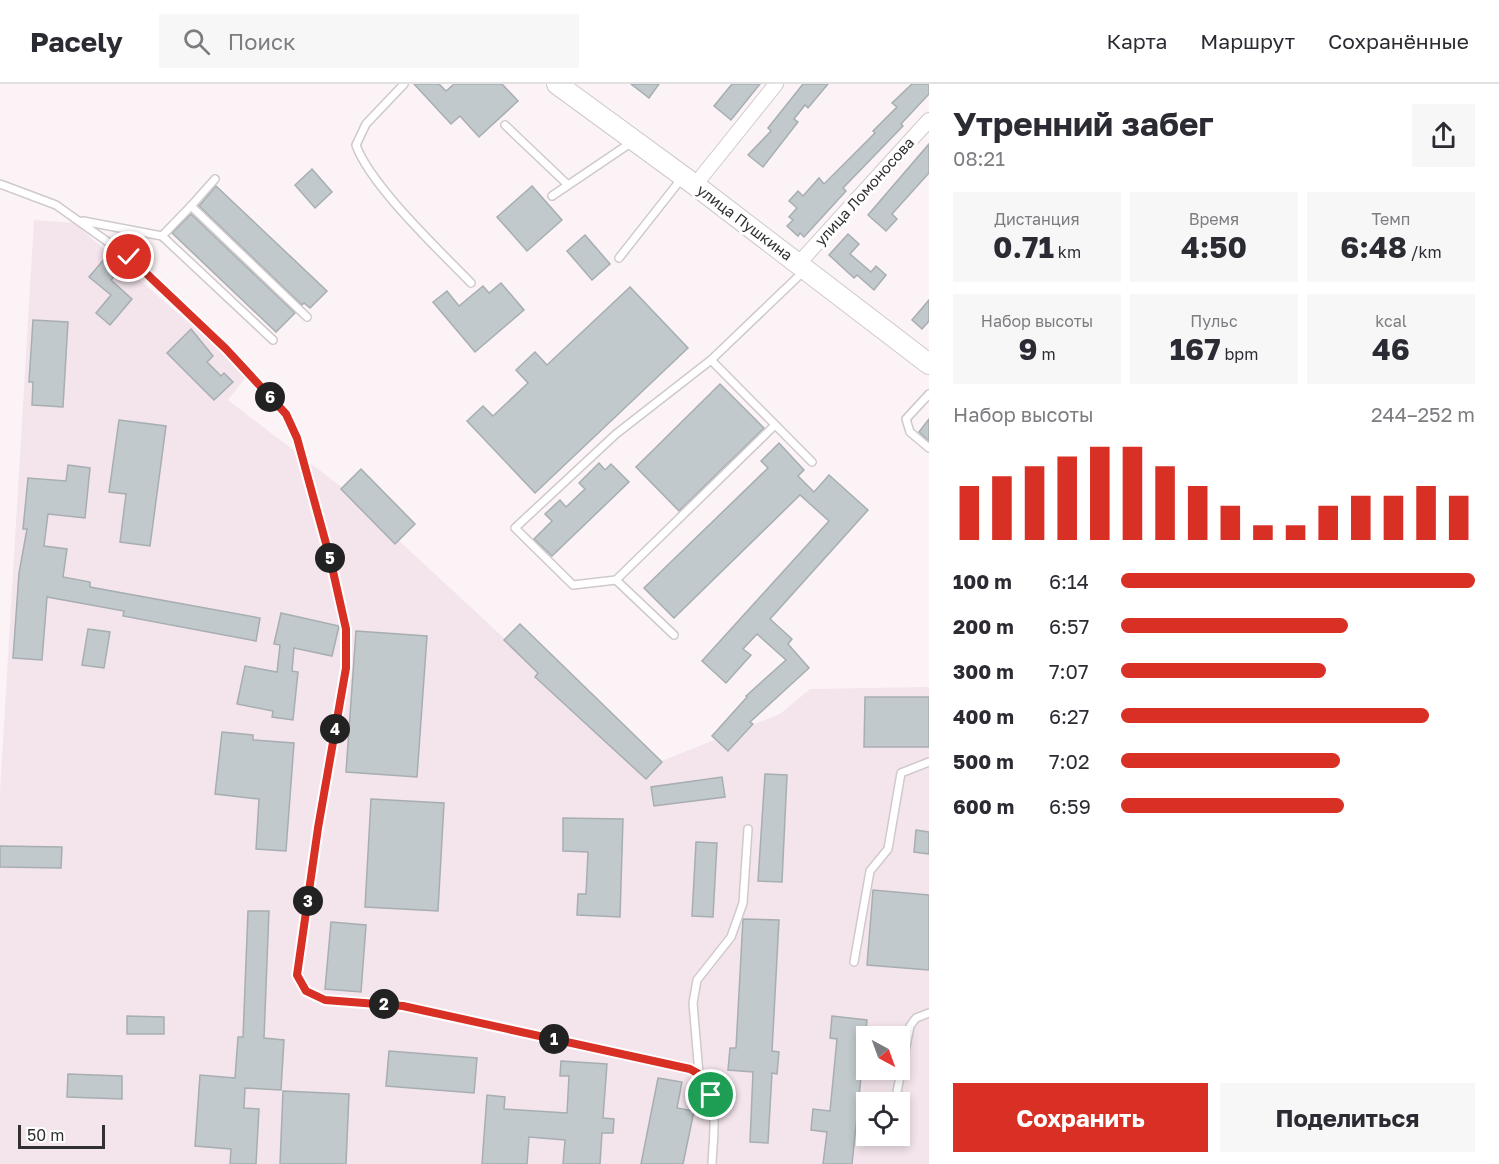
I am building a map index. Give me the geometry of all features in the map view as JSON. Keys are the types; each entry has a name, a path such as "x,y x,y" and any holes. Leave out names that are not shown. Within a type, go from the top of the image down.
{"street":[{"name":"улица Пушкина","path":"557,84 927,358"},
{"path":"689,180 776,84"},
{"name":"улица Ломоносова","path":"802,266 929,120"}],"lane":[{"path":"404,84 366,124 356,145 358,152 361,159 391,196 471,283"},
{"path":"505,125 567,184"},
{"path":"552,196 634,140"},
{"path":"162,236 215,179"},
{"path":"619,258 689,180"},
{"path":"0,184 56,205 129,257 226,349 286,414 297,438 330,558 346,629 346,668 318,828 297,975 306,991 325,1000 403,1006 690,1069 699,1074"},
{"path":"191,206 307,318"},
{"path":"81,221 162,236 273,339"},
{"path":"775,425 616,580 573,585 515,528 616,434 711,360 802,266"},
{"path":"711,360 812,462"},
{"path":"929,394 906,419 910,432 929,448"},
{"path":"616,580 674,635"},
{"path":"854,962 870,871 888,849 901,773 929,762"},
{"path":"712,1164 714,1113 711,1095 699,1074 693,1003 697,980 731,937 743,903 748,829"},
{"path":"897,1092 910,1026 916,1018 929,1012"}],"shaded area":[{"path":"34,220 74,223 248,374 228,400 339,485 644,768 780,714 810,689 929,687 929,1164 0,1164 0,792"}],"building":[{"path":"414,84 439,84 446,91 454,84 502,84 518,101 479,137 460,116 451,124"},
{"path":"631,84 659,84 649,98"},
{"path":"732,84 760,84 731,120 714,106"},
{"path":"803,84 828,84 808,108 805,105 794,119 798,122 763,167 748,155 771,131 768,128"},
{"path":"912,84 929,84 929,94 901,124 903,126 843,188 846,191 804,237 800,233 798,236 787,226 793,220 789,217 797,208 789,201 798,191 803,196 819,178 824,184 875,133 873,131 897,107 892,103"},
{"path":"929,144 929,173 892,214 897,219 886,231 868,215"},
{"path":"312,169 332,192 315,208 295,185"},
{"path":"216,186 327,291 310,308 304,303 302,305 199,206"},
{"path":"532,186 562,220 527,251 497,217"},
{"path":"191,214 295,313 276,332 172,233"},
{"path":"848,234 859,244 850,254 871,272 876,266 886,275 874,290 857,275 854,278 829,255"},
{"path":"585,235 610,264 592,280 567,251"},
{"path":"106,257 121,269 111,280 132,299 110,325 96,313 111,295 89,277"},
{"path":"501,283 524,310 475,352 433,302 447,291 459,306 483,286 489,293"},
{"path":"630,287 688,348 535,493 467,421 483,406 493,416 528,383 516,370 535,352 547,365"},
{"path":"929,300 929,321 922,329 912,320"},
{"path":"33,320 68,322 63,407 32,405 33,382 29,382"},
{"path":"191,329 213,356 207,362 221,376 224,373 233,382 214,400 167,353"},
{"path":"720,384 764,428 679,511 636,467"},
{"path":"929,419 929,441 919,432"},
{"path":"119,420 166,426 150,546 120,542 126,494 109,492"},
{"path":"779,443 804,470 798,476 814,492 829,475 868,510 770,619 792,639 788,644 809,668 750,722 753,724 728,751 712,736 746,696 786,660 757,634 743,649 751,655 726,683 702,661 829,521 800,495 674,618 644,588 768,468 761,461"},
{"path":"599,463 605,470 611,464 629,482 552,556 534,539 552,521 545,514 560,500 566,507 585,489 579,483"},
{"path":"68,465 90,468 85,518 48,514 44,546 67,549 63,577 90,582 90,587 260,618 256,641 123,616 124,611 47,597 42,660 13,658 19,573 27,529 23,529 28,478 66,481"},
{"path":"361,469 415,524 395,544 341,489"},
{"path":"281,613 339,626 332,656 294,648 292,671 298,672 293,720 272,717 273,711 237,704 245,666 277,672 280,645 274,644"},
{"path":"520,624 662,762 646,779 535,677 538,673 504,640"},
{"path":"88,629 110,632 104,668 82,665"},
{"path":"356,631 427,636 417,777 346,772"},
{"path":"865,697 929,697 929,747 864,747"},
{"path":"222,732 253,735 253,740 294,743 286,851 256,849 259,799 215,794"},
{"path":"765,774 787,775 782,882 758,881"},
{"path":"722,777 725,797 654,806 651,787"},
{"path":"371,799 444,803 438,911 365,907"},
{"path":"563,818 623,819 620,917 577,915 578,894 586,894 588,852 563,851"},
{"path":"916,830 929,832 929,854 914,852"},
{"path":"696,842 717,843 713,917 692,916"},
{"path":"0,846 62,847 61,868 0,867"},
{"path":"873,890 929,895 929,970 867,965"},
{"path":"248,911 269,911 264,1038 284,1040 281,1090 245,1088 244,1108 259,1109 256,1164 230,1164 231,1149 195,1146 200,1075 235,1078 238,1037 243,1037"},
{"path":"743,919 779,920 772,1051 779,1052 777,1074 772,1073 768,1143 750,1142 753,1072 728,1070 730,1048 736,1048"},
{"path":"331,922 366,925 361,992 325,989"},
{"path":"127,1016 164,1017 164,1034 127,1034"},
{"path":"832,1016 867,1020 866,1026 856,1026 856,1080 861,1080 860,1092 856,1092 856,1126 852,1164 823,1164 827,1132 811,1130 813,1109 830,1111 837,1039 830,1038"},
{"path":"389,1051 477,1058 474,1093 386,1086"},
{"path":"561,1061 607,1064 603,1118 614,1119 613,1133 602,1133 600,1164 563,1164 565,1140 529,1137 527,1164 482,1164 487,1095 505,1097 504,1109 567,1113 569,1076 560,1076"},
{"path":"68,1074 122,1076 122,1099 67,1097"},
{"path":"658,1078 682,1082 677,1108 694,1111 683,1164 641,1164"},
{"path":"283,1091 349,1094 346,1164 280,1164"}],"route":[{"path":"129,257 226,349 286,414 297,438 330,558 346,629 346,668 318,828 297,975 306,991 325,1000 403,1006 690,1069 699,1074 711,1095"}]}
